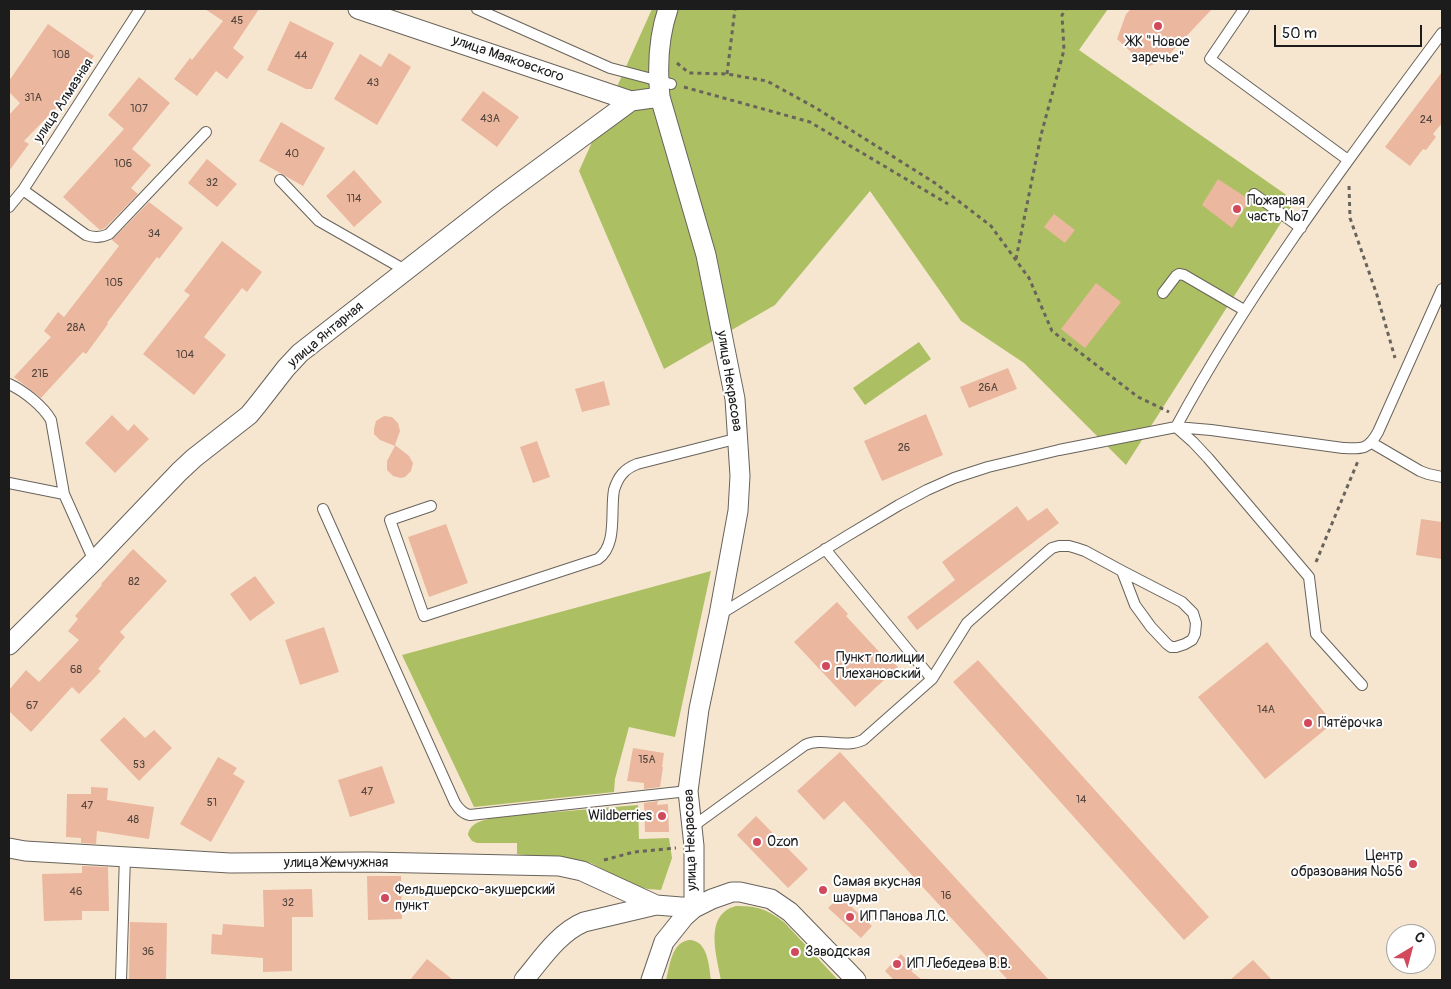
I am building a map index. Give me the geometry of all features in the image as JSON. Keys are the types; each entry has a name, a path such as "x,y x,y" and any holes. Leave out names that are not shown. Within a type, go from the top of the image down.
{"street":[{"name":"улица Маяковского","path":"358,9 631,101 663,87"},
{"name":"улица Некрасова","path":"668,9 658,46 657,71 663,87 706,255 735,399 739,438 740,476 738,511 699,709 688,791 693,837 694,908"},
{"name":"улица Янтарная","path":"9,645 94,561 179,472 249,414 300,353 499,198 631,101"},
{"name":"улица Жемчужная","path":"9,848 25,851 230,863 369,862 559,866 582,871 656,905"},
{"path":"651,980 664,942 676,926 694,908 732,892 747,893 771,899 797,919 856,980"},
{"path":"524,980 562,936 584,922 656,905 694,908"}],"lane":[{"name":"улица Алмазная","path":"9,207 140,9"},
{"path":"477,9 610,68 663,87"},
{"path":"1244,9 1210,59 1348,160"},
{"path":"1176,428 1244,310 1348,160 1442,33"},
{"path":"22,190 86,235 97,238 103,237 109,234 206,132"},
{"path":"280,180 319,221 405,270"},
{"path":"1254,194 1301,228"},
{"path":"1163,293 1176,276 1179,274 1184,275 1244,310"},
{"path":"1368,445 1378,432 1442,289"},
{"path":"9,384 32,400 48,414 51,420 64,494 94,561"},
{"path":"1176,428 1208,458 1309,577 1316,634 1362,685"},
{"path":"719,615 825,549 927,490 988,467 1059,450 1176,428 1211,430 1333,447 1353,448 1368,445 1424,473 1442,477"},
{"path":"431,506 390,520 424,616 598,558 606,551 611,541 612,498 616,482 624,472 637,464 739,438"},
{"path":"11,486 64,494"},
{"path":"323,509 455,803 461,811 470,815 688,791"},
{"path":"693,837 805,745 816,742 855,743 863,740 932,679 966,622 1052,548 1064,546 1076,548 1122,571 1182,602 1192,613 1196,623 1195,634 1192,640 1176,647 1167,644 1135,605 1122,571"},
{"path":"825,549 932,679"},
{"path":"121,980 125,856"}],"path":[{"path":"727,74 735,9"},
{"path":"1016,259 1041,134 1064,50 1062,15 1066,9"},
{"path":"658,46 689,73 727,74 767,81 875,144 934,183 992,226 1030,278 1052,331 1138,398 1181,417"},
{"path":"663,87 810,122 948,204"},
{"path":"1348,160 1350,218 1377,295 1401,380"},
{"path":"1309,577 1368,445"},
{"path":"600,861 693,837"}],"green space":[{"path":"652,9 1108,9 1079,50 1295,201 1126,465 1024,363 961,321 870,191 775,305 664,369 579,171"},
{"path":"919,342 931,359 865,405 853,388"},
{"path":"711,571 675,737 629,727 615,779 614,792 474,807 402,655"},
{"path":"638,805 639,839 669,838 672,858 661,890 630,884 591,863 517,854 517,843 477,843 472,841 468,835 469,830 475,824 497,817"},
{"path":"736,906 761,909 784,922 838,980 721,980 715,948 716,927 719,918 726,911"},
{"path":"689,940 700,944 704,949 711,980 666,980 675,950 683,942"}],"building":[{"path":"205,9 259,9 233,48 244,57 227,79 216,71 197,96 174,79 223,21"},
{"name":"ЖК \"Новое заречье\"","path":"1131,9 1212,9 1164,60 1147,67 1117,39 1126,14"},
{"path":"290,21 334,43 312,89 306,89 267,70"},
{"path":"48,24 94,56 61,103 24,141 29,144 9,171 9,115 20,103 9,92 9,81"},
{"path":"389,53 411,67 377,125 334,99 360,54 381,67"},
{"path":"1442,72 1442,123 1433,134 1436,137 1426,150 1423,149 1410,166 1385,147"},
{"path":"139,77 170,103 132,149 151,165 131,188 138,194 105,228 100,230 63,197 124,129 108,115"},
{"path":"483,91 519,117 497,147 461,120"},
{"path":"281,122 325,148 303,186 259,161"},
{"path":"207,159 237,184 217,207 188,183"},
{"path":"354,170 382,202 354,227 326,196"},
{"path":"1218,179 1250,200 1232,228 1202,205"},
{"path":"149,202 183,228 159,259 157,257 86,354 83,352 41,398 14,377 51,337 44,331 58,312 64,317 119,246 112,240"},
{"path":"1054,214 1075,230 1065,243 1044,227"},
{"path":"222,241 262,272 247,292 242,288 204,337 226,355 194,395 143,354 190,295 184,291"},
{"path":"1096,283 1121,302 1085,348 1061,329"},
{"path":"1008,368 1017,389 969,408 960,387"},
{"path":"604,381 610,405 582,412 575,389"},
{"path":"926,414 943,455 882,481 864,441"},
{"path":"112,415 128,431 134,424 149,439 115,473 85,443"},
{"path":"384,416 392,417 398,423 400,431 395,445 409,456 413,463 411,471 405,477 393,476 387,470 387,461 395,446 380,440 374,434 376,421"},
{"path":"537,441 550,477 533,483 520,447"},
{"path":"1017,506 1028,521 1047,508 1059,523 917,630 907,617 955,580 942,562"},
{"path":"1421,519 1442,522 1442,559 1416,555"},
{"path":"446,524 468,583 429,597 408,537"},
{"path":"133,549 167,581 120,632 125,637 98,669 101,671 79,694 72,687 31,732 9,711 9,690 26,670 39,682 79,640 68,631 78,619 75,616"},
{"path":"255,576 275,603 250,621 230,594"},
{"path":"837,602 848,614 846,616 885,658 887,656 898,667 855,707 794,642"},
{"path":"324,627 339,672 300,685 285,640"},
{"path":"1267,642 1333,723 1265,779 1198,697"},
{"path":"978,660 1209,917 1184,940 953,682"},
{"path":"124,717 145,738 154,730 172,748 139,781 100,740"},
{"path":"633,748 664,753 660,787 644,789 644,783 627,781"},
{"path":"840,752 1049,980 1008,980 844,801 824,820 797,791"},
{"path":"218,757 237,768 233,774 245,781 211,842 180,824"},
{"path":"382,766 395,803 350,817 338,780"},
{"path":"91,787 108,788 107,800 154,807 149,839 97,831 96,844 81,843 81,838 66,837 67,794 91,794"},
{"path":"658,801 657,805 668,804 669,832 645,832 644,803"},
{"path":"756,816 808,869 788,888 737,835"},
{"path":"82,866 108,867 109,911 82,911 82,920 44,921 42,874 82,873"},
{"name":"Фельдшерско-акушерский пункт","path":"367,876 401,876 402,919 368,920"},
{"path":"312,889 313,917 292,917 292,971 263,972 263,958 211,954 212,934 222,935 223,924 264,927 263,890"},
{"name":"ИП Панова Л.С.","path":"840,896 872,926 861,938 828,908"},
{"path":"130,922 167,923 166,980 129,980"},
{"path":"901,954 915,968 911,971 922,980 894,980 885,971"},
{"path":"427,959 453,980 410,980"},
{"path":"1253,960 1272,980 1230,980"}],"place":[{"name":"ЖК \"Новое заречье\"","path":"1158,26"},
{"name":"Пожарная часть №7","path":"1237,209"},
{"name":"Пункт полиции Плехановский","path":"826,666"},
{"name":"Пятёрочка","path":"1308,723"},
{"name":"Wildberries","path":"662,816"},
{"name":"Ozon","path":"757,842"},
{"name":"Центр образования №56","path":"1413,864"},
{"name":"Самая вкусная шаурма","path":"823,890"},
{"name":"Фельдшерско-акушерский пункт","path":"385,898"},
{"name":"ИП Панова Л.С.","path":"850,917"},
{"name":"Заводская","path":"795,952"},
{"name":"ИП Лебедева В.В.","path":"897,964"}]}
